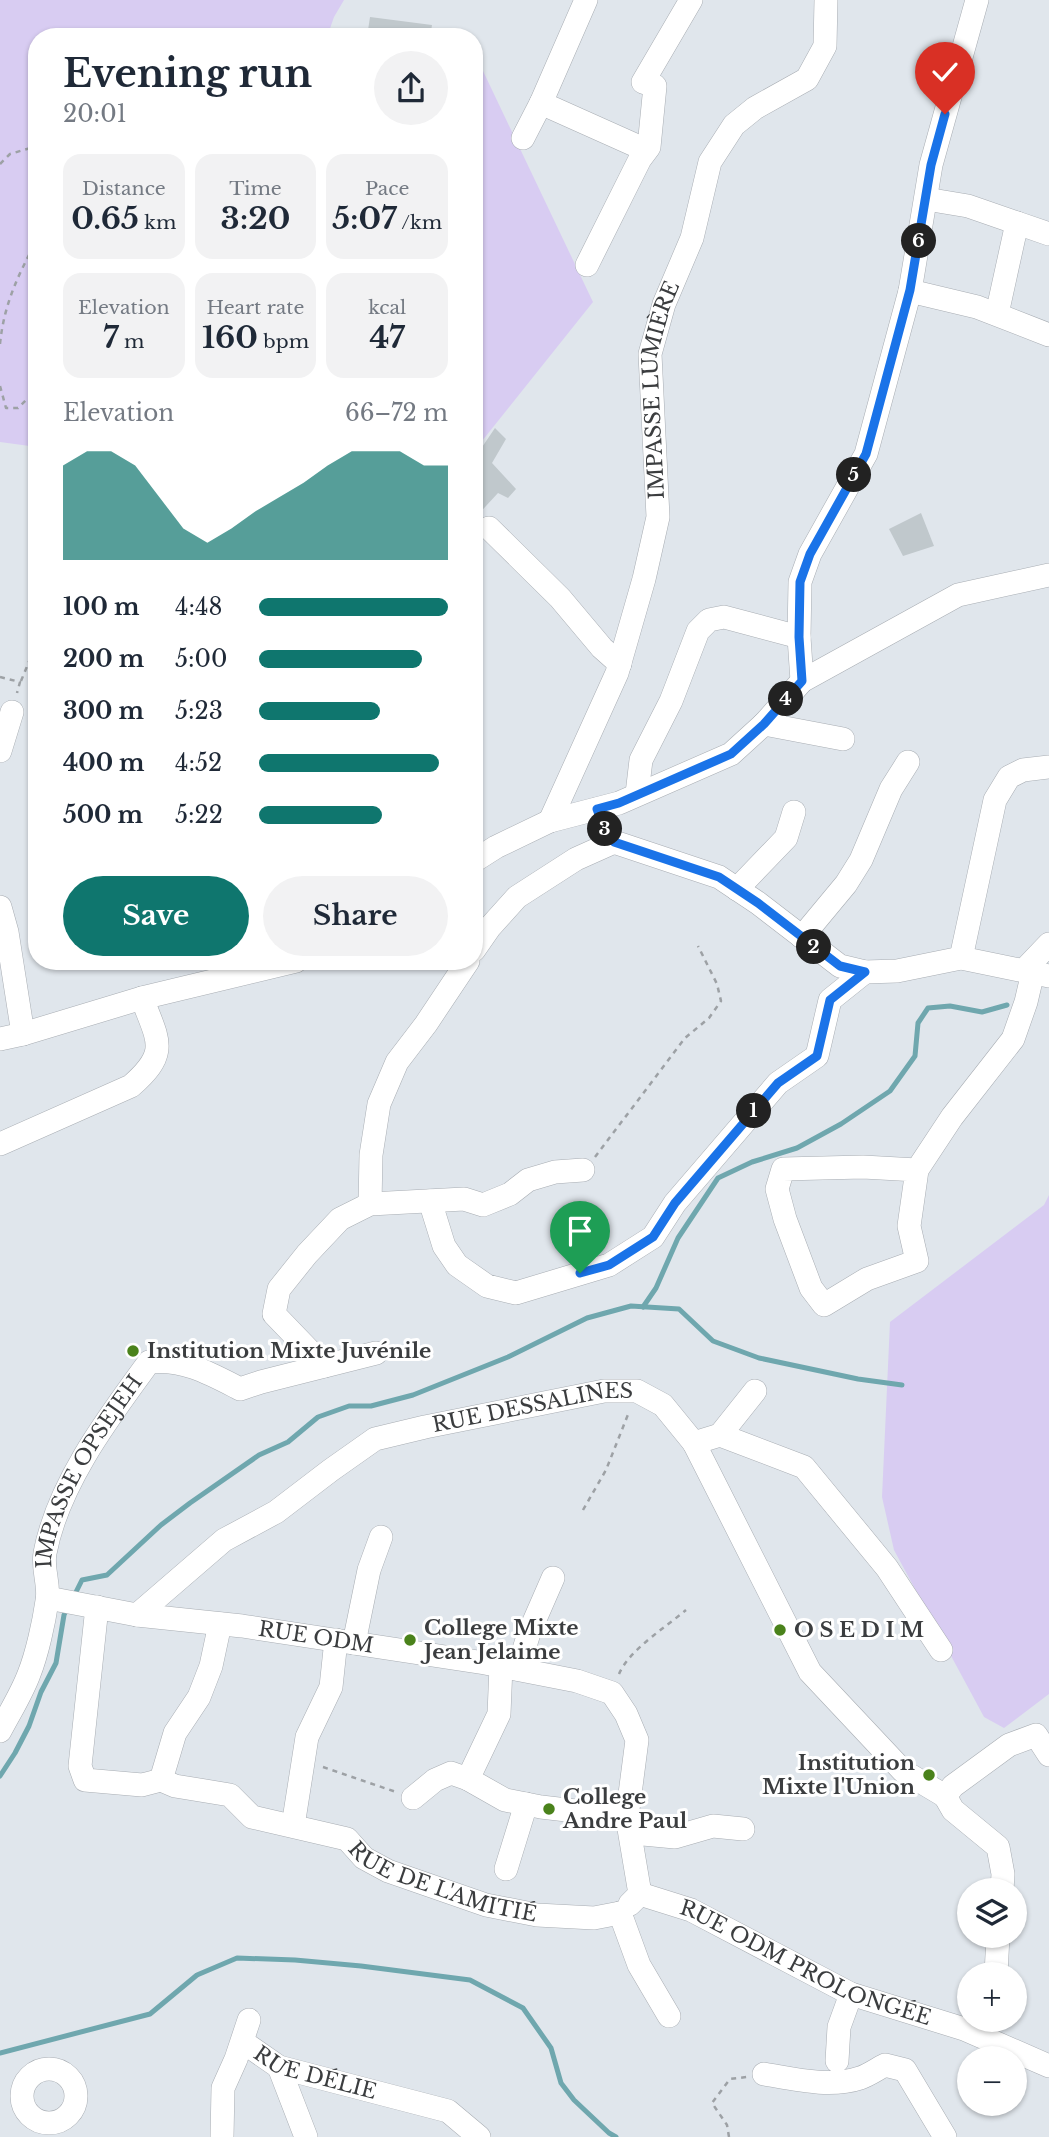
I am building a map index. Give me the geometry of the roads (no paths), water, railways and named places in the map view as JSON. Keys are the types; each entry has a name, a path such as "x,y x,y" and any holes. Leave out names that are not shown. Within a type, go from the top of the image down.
{"street":[{"path":"523,138 586,0"},
{"path":"587,265 640,159 649,147 655,86 643,82 691,0"},
{"name":"IMPASSE LUMIÈRE","path":"550,821 620,664 644,579 658,517 650,354 664,303 692,237 710,162 734,125 755,108 807,79 825,46 826,0"},
{"path":"802,681 799,637 800,582 810,554 866,454 910,290 931,165 977,0"},
{"path":"541,103 646,150"},
{"path":"926,199 968,206 1049,234"},
{"path":"997,314 1017,223"},
{"path":"910,290 997,314 1049,335"},
{"path":"489,528 560,598 602,649 620,664"},
{"path":"483,855 550,821 619,803 731,754 764,724 802,681 958,594 1049,575"},
{"path":"637,794 641,760 671,701 698,631 709,620 724,617 799,637"},
{"path":"0,751 12,712"},
{"path":"764,724 843,739"},
{"path":"802,937 854,872 891,789 908,762"},
{"path":"961,958 995,800 1009,777 1023,770 1049,767"},
{"path":"597,809 605,831 614,842 719,877 840,966 865,972 897,971 961,958 1041,974"},
{"path":"737,889 786,838 794,812"},
{"path":"483,936 517,897 576,859 614,842"},
{"path":"0,908 7,932 23,1034"},
{"path":"1041,974 1028,966 1049,944"},
{"path":"0,1039 142,999 260,970"},
{"path":"370,1204 371,1155 379,1104 397,1062 462,970"},
{"path":"430,1201 444,1246 457,1265 487,1286 516,1293 609,1265 653,1237 675,1203 778,1083 817,1056 830,1000 865,972"},
{"path":"917,1170 863,1167 783,1169 778,1189 785,1219 811,1288 824,1305 867,1279 917,1261 909,1226 917,1170 952,1117 1013,1039 1026,1002 1041,974"},
{"path":"0,1144 131,1086 145,1074 155,1060 159,1045 142,999"},
{"path":"324,1366 274,1314 279,1289 340,1219 370,1204 464,1199 483,1205 510,1194 528,1180 555,1172 583,1170"},
{"name":"IMPASSE OPSEJEH","path":"0,1731 30,1674 48,1598 44,1556 55,1516 83,1459 149,1362 164,1361 204,1370 240,1389 376,1353"},
{"name":"RUE DESSALINES","path":"137,1615 223,1540 276,1512 374,1439 604,1391 637,1391 663,1405 694,1443 810,1672 903,1771 946,1796 953,1810 998,1847 1003,1878"},
{"path":"694,1443 720,1435 755,1391"},
{"path":"720,1435 804,1466 887,1568 942,1650"},
{"path":"293,1826 307,1737 331,1687 381,1537"},
{"path":"468,1779 499,1714 510,1667 529,1633 553,1577"},
{"name":"RUE ODM","path":"48,1598 137,1615 220,1624 510,1667 577,1681 612,1693 626,1714 637,1740 627,1817"},
{"path":"97,1607 80,1766 85,1780 142,1785 160,1780 175,1733 199,1697 220,1624"},
{"path":"946,1796 953,1786 1009,1745 1043,1732 1049,1755"},
{"path":"413,1798 435,1780 451,1773 468,1779 505,1800 627,1817 643,1834 675,1837 713,1826 743,1829"},
{"name":"RUE DE L'AMITIÉ","path":"160,1780 175,1786 230,1795 252,1818 347,1839 364,1858 388,1871 486,1905 537,1915 594,1919 620,1913"},
{"path":"506,1869 526,1804"},
{"path":"627,1817 640,1894 620,1913 639,1965 670,2016"},
{"name":"RUE ODM PROLONGÉE","path":"640,1894 691,1910 850,1994 957,2027"},
{"path":"837,2061 839,2027 850,1994"},
{"name":"RUE DÉLIE","path":"222,2137 223,2088 246,2031 279,2067 448,2111 478,2137"},
{"name":"RUE ODM PROLONGÉE","path":"998,2032 1049,2066"},
{"path":"764,2074 811,2081 838,2081 860,2078 885,2065 905,2070 945,2137"},
{"path":"279,2067 306,2137"}],"waterway":[{"path":"643,1307 656,1288 678,1238 718,1178 752,1162 797,1148 841,1124 890,1091 915,1056 918,1023 928,1008 950,1006 982,1012 1007,1005"},
{"path":"74,1596 82,1580 107,1575 161,1525 190,1503 259,1455 288,1442 318,1417 349,1406 371,1406 413,1395 508,1357 587,1318 631,1306 679,1309 713,1341 759,1358 858,1379 902,1385"},
{"path":"0,1776 29,1726 41,1692 56,1663 64,1615 68,1607"},
{"path":"0,2053 150,2014 197,1975 237,1958 361,1966 470,1980 523,2008 551,2048 561,2083 574,2100 616,2137"}],"place":[{"name":"Institution Mixte Juvénile","path":"133,1351"},
{"name":"O S E D I M","path":"780,1630"},
{"name":"College Mixte Jean Jelaime","path":"410,1640"},
{"name":"Institution Mixte l'Union","path":"929,1775"},
{"name":"College Andre Paul","path":"549,1809"}]}
